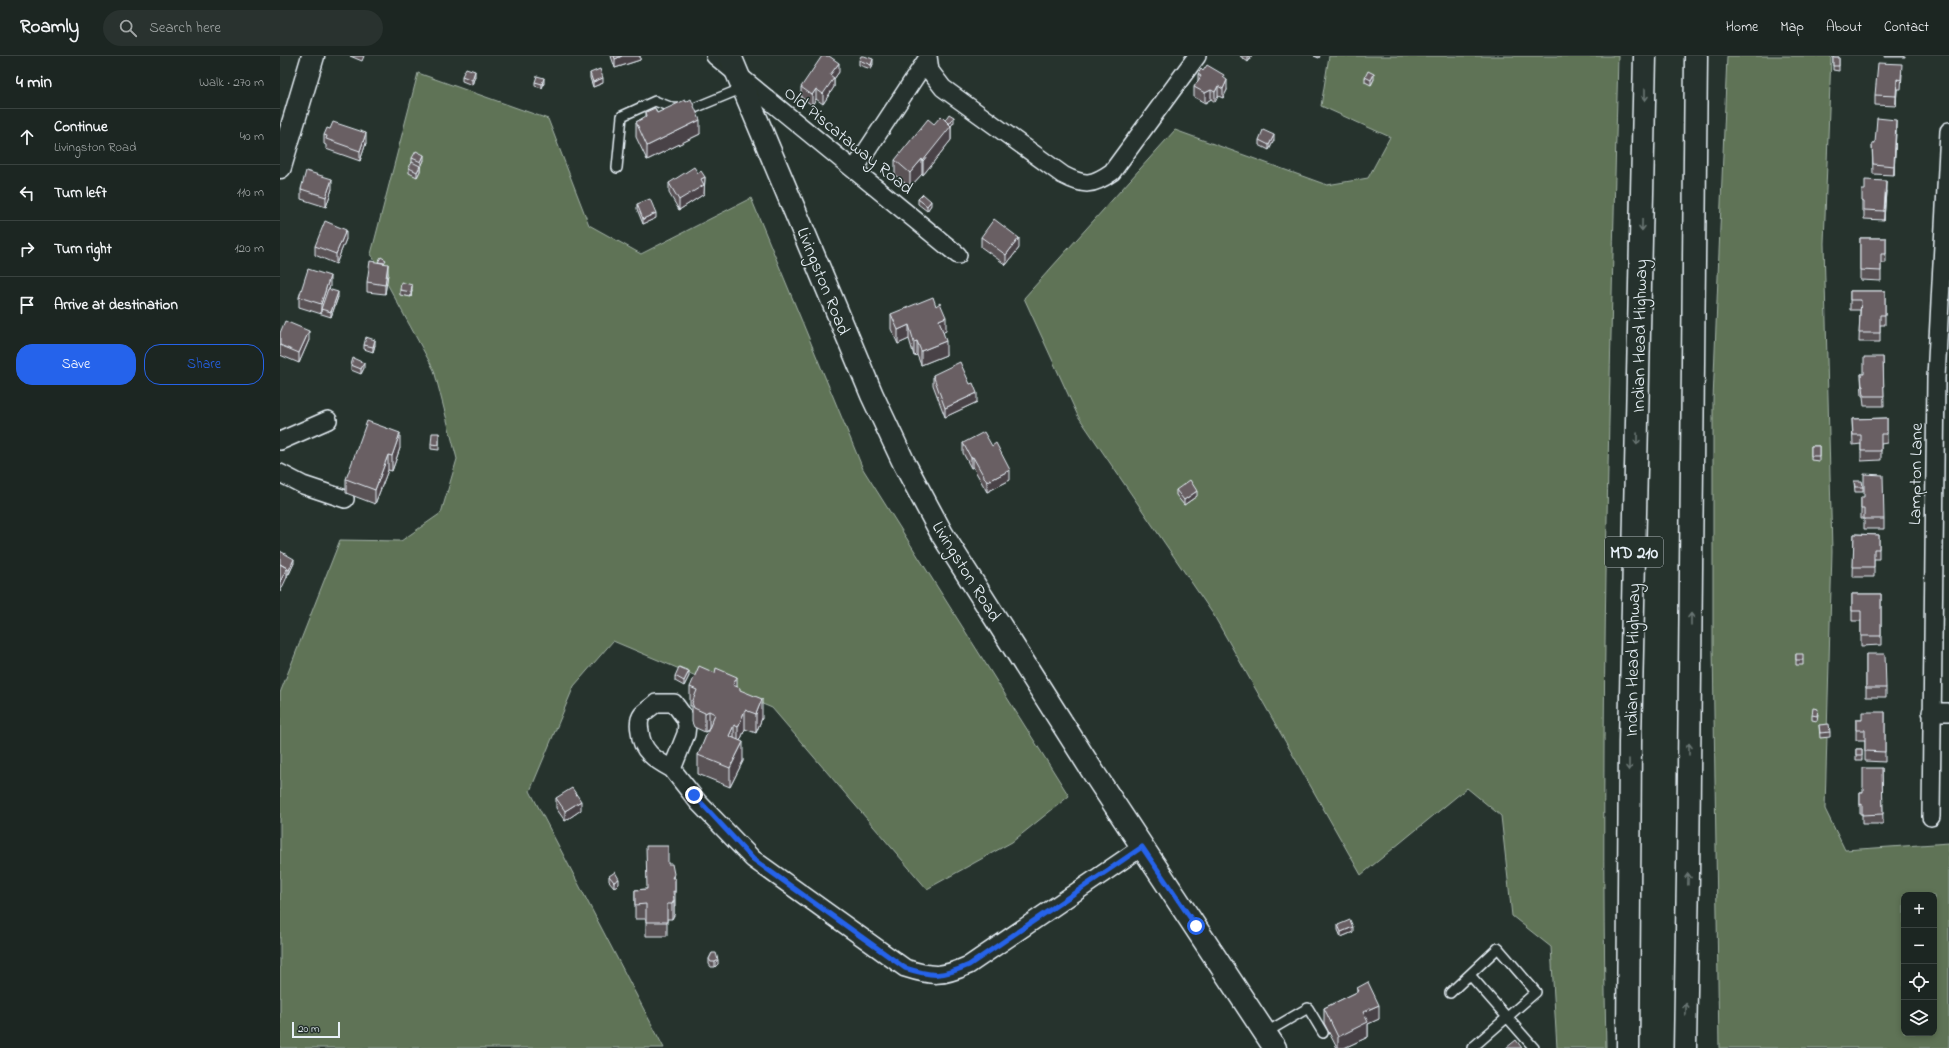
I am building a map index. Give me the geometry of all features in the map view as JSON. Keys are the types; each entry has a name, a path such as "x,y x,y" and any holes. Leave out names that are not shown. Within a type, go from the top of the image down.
{"main road":[{"path":"280,167 313,56"},
{"name":"Indian Head Highway","path":"1628,1048 1630,734 1645,56"},
{"path":"1685,1048 1696,56"},
{"name":"Livingston Road","path":"736,73 872,395 904,463 942,534 1142,847 1270,1041"}],"street":[{"name":"Old Piscataway Road","path":"715,56 958,255"},
{"path":"927,57 930,71 943,88 1063,175 1074,181 1089,184 1100,180 1112,172 1197,56"},
{"path":"854,170 927,57"},
{"name":"Lampton Lane","path":"1931,818 1931,712 1936,378 1949,131"},
{"path":"280,441 328,420"},
{"path":"280,472 303,485 345,499"},
{"path":"1931,712 1949,712"},
{"path":"672,769 698,802 753,859 905,968 926,974 946,975 969,965 1142,847"}],"lane":[{"path":"617,168 619,130 622,116 655,101 673,108 692,109 736,73"},
{"path":"1450,993 1498,948 1536,992 1472,1048"},
{"path":"1470,975 1534,1048"},
{"path":"1270,1041 1308,1008 1323,1032"}],"green space":[{"path":"1329,56 1618,56 1606,552 1604,924 1606,1048 1557,1048 1551,947 1512,916 1501,816 1467,788 1361,875 1213,614 1078,416 1024,298 1175,130 1327,185 1368,178 1390,137 1321,106"},
{"path":"1727,56 1831,56 1824,243 1832,551 1825,809 1845,850 1949,843 1949,1048 1719,1048 1713,647 1713,400"},
{"path":"418,73 548,119 589,225 641,254 751,198 863,469 1069,796 1012,842 927,889 772,708 613,641 574,686 530,791 664,1048 280,1048 280,693 340,540 401,541 441,513 457,459 434,370 371,254"}],"building":[{"path":"614,56 622,56 615,59"},
{"path":"822,56 829,56 839,63 830,75 834,78 823,94 816,89 812,95 801,87"},
{"path":"861,56 873,59 871,65 859,60"},
{"path":"1833,57 1839,57 1839,66 1833,66"},
{"path":"1878,63 1902,64 1901,80 1897,79 1896,96 1875,95"},
{"path":"1207,65 1224,75 1223,77 1227,80 1223,89 1218,86 1215,92 1211,90 1205,93 1194,87 1201,76 1198,74 1201,69 1203,71"},
{"path":"466,68 475,71 472,80 462,76"},
{"path":"600,69 603,78 593,82 590,73"},
{"path":"1368,71 1374,74 1371,80 1365,77"},
{"path":"537,76 544,78 542,84 535,82"},
{"path":"691,99 700,120 647,146 636,122 647,116 646,112 655,108 657,113 685,100 686,102"},
{"path":"949,114 954,117 949,124 945,120"},
{"path":"941,116 951,126 923,161 922,159 910,173 895,160 928,119 934,124"},
{"path":"1877,118 1896,120 1894,166 1873,164 1872,143 1875,143"},
{"path":"333,122 366,133 360,151 326,139 327,136 324,135 327,128 330,129"},
{"path":"1263,130 1274,135 1269,145 1259,140"},
{"path":"416,151 424,155 421,162 412,158"},
{"path":"412,162 420,166 417,172 409,168"},
{"path":"694,167 698,173 701,171 705,177 701,179 704,185 679,200 669,183"},
{"path":"306,171 332,179 326,197 301,189"},
{"path":"1865,180 1886,181 1884,211 1864,210 1862,190 1865,190"},
{"path":"923,194 931,201 927,206 918,199"},
{"path":"650,199 656,213 643,219 637,204"},
{"path":"994,219 1019,238 1006,255 981,237"},
{"path":"325,221 346,230 336,254 315,246"},
{"path":"1860,238 1886,238 1886,254 1881,254 1881,271 1860,270"},
{"path":"381,257 386,260 384,263 378,262"},
{"path":"370,261 388,264 385,285 367,282"},
{"path":"308,269 330,276 321,304 299,297"},
{"path":"401,282 412,285 411,292 400,290"},
{"path":"328,289 338,292 331,312 321,309"},
{"path":"1850,291 1885,291 1885,315 1880,315 1880,333 1859,333 1861,300 1850,300"},
{"path":"933,297 936,306 940,303 946,317 939,320 946,341 921,351 917,341 914,342 909,325 898,330 891,314"},
{"path":"285,321 309,331 299,353 280,345 280,333"},
{"path":"366,337 375,340 373,347 364,345"},
{"path":"1864,357 1883,357 1884,396 1864,396 1861,374 1864,374"},
{"path":"353,358 364,363 361,369 351,365"},
{"path":"960,362 970,384 973,383 977,393 945,408 933,375"},
{"path":"1887,418 1887,434 1881,434 1881,451 1861,451 1861,435 1853,435 1852,419"},
{"path":"367,421 400,433 392,456 388,455 375,490 346,479"},
{"path":"984,432 992,446 996,443 1010,470 987,482 963,443"},
{"path":"432,433 439,433 439,445 431,444"},
{"path":"1811,446 1819,446 1819,456 1811,456"},
{"path":"1864,474 1883,475 1884,519 1864,519 1864,509 1861,509 1861,497 1864,497"},
{"path":"1190,480 1197,491 1184,500 1176,490"},
{"path":"1854,481 1862,481 1863,487 1855,487"},
{"path":"1854,534 1879,535 1879,549 1874,549 1874,567 1853,567"},
{"path":"280,551 294,559 289,570 280,564"},
{"path":"280,564 287,568 280,582"},
{"path":"1852,594 1881,594 1881,636 1861,636 1861,611 1852,611"},
{"path":"1796,654 1803,654 1803,660 1796,660"},
{"path":"1866,654 1885,654 1886,688 1866,688"},
{"path":"699,666 715,673 716,668 737,677 733,685 740,688 740,690 762,699 756,714 745,710 738,727 734,725 729,736 743,742 730,768 698,755 715,714 709,711 705,713 694,708 692,703 697,690 690,687"},
{"path":"679,667 689,671 684,681 675,676"},
{"path":"1813,708 1818,709 1817,716 1812,715"},
{"path":"1862,712 1885,712 1885,752 1865,751 1865,730 1856,730 1856,720 1862,720"},
{"path":"1829,724 1830,732 1820,733 1819,725"},
{"path":"1856,749 1862,749 1862,755 1856,755"},
{"path":"1863,768 1882,768 1883,814 1862,815 1860,793 1863,793"},
{"path":"572,788 581,801 565,811 556,798"},
{"path":"646,846 668,846 668,864 672,864 674,874 672,878 675,878 675,892 673,891 674,900 672,904 667,904 667,922 646,922 646,904 635,905 635,890 647,889"},
{"path":"615,872 619,879 614,882 609,876"},
{"path":"1350,920 1353,927 1341,932 1338,925"},
{"path":"712,953 716,953 718,960 715,962 711,962 709,959"},
{"path":"1368,982 1379,1005 1363,1012 1368,1022 1338,1037 1324,1008 1359,991 1357,988"},
{"path":"1516,1040 1522,1048 1506,1048"}],"route":[{"path":"694,795 698,802 753,859 801,895 905,968 918,972 946,975 969,965 1142,847 1196,926"}]}
